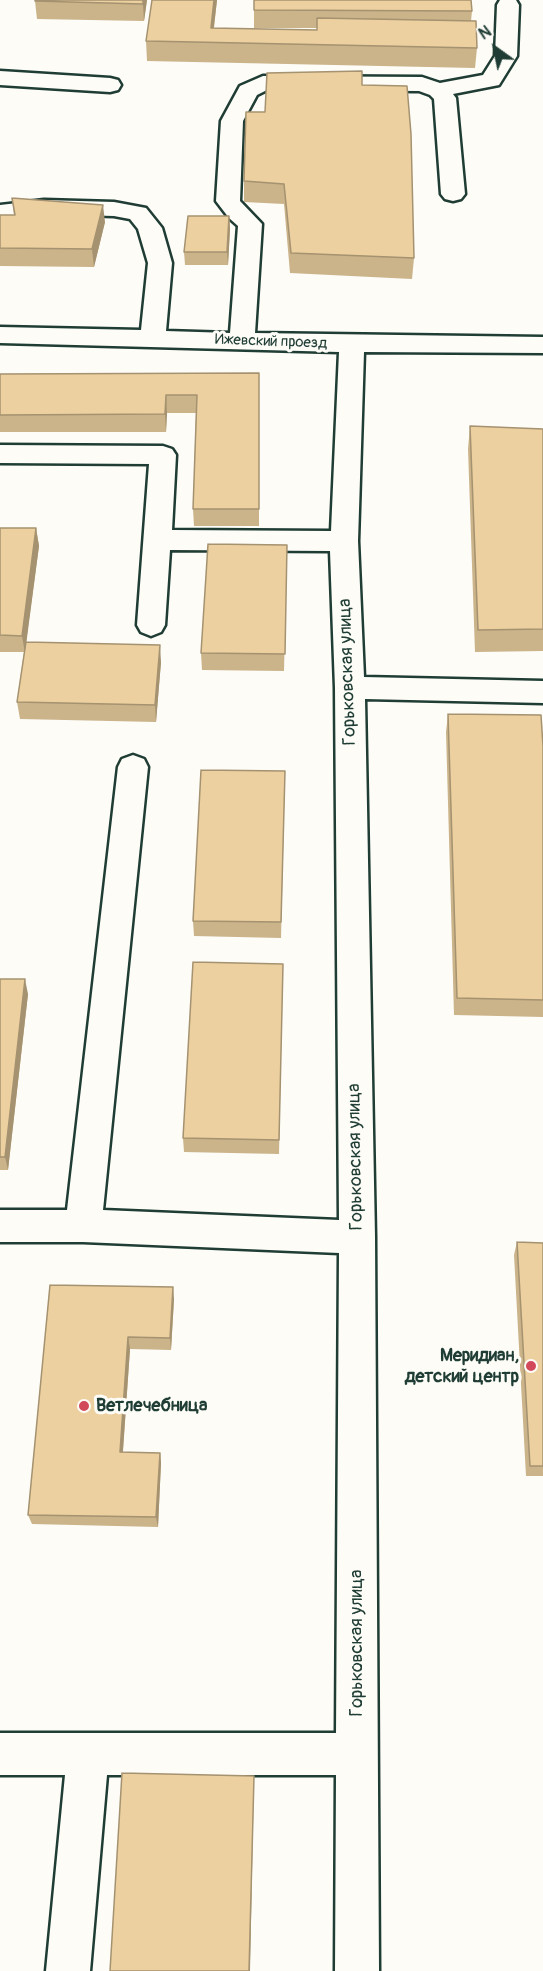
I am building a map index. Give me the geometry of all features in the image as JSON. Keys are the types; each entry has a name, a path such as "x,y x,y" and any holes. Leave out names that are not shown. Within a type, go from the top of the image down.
{"street":[{"path":"242,341 250,224 228,201 232,121 248,92 262,83 422,84 438,90 491,80 506,56 507,5"},
{"path":"0,78 111,85"},
{"path":"438,90 444,98 453,194"},
{"path":"0,212 44,207 114,208 138,213 150,228 160,263 153,338"},
{"name":"Ижевский проезд","path":"0,335 352,344 543,345"},
{"name":"Горьковская улица","path":"352,344 344,541 350,688 357,1237 357,1971"},
{"path":"0,454 162,455 151,626"},
{"path":"157,540 344,541"},
{"path":"350,688 543,692"},
{"path":"83,1226 133,767"},
{"path":"0,1226 83,1226 357,1237"},
{"path":"0,1754 357,1754"},
{"path":"68,1971 88,1755"}],"building":[{"path":"143,0 143,4 35,1"},
{"path":"152,0 214,0 211,28 317,30 317,18 476,21 477,48 146,41"},
{"path":"254,0 471,0 472,11 254,10"},
{"path":"362,71 362,85 407,86 411,134 414,258 291,253 284,184 244,181 246,112 265,112 267,73"},
{"path":"12,198 103,205 92,249 0,248 0,215 15,215"},
{"path":"188,216 229,216 227,252 184,252"},
{"path":"259,373 259,509 193,509 197,395 166,395 165,414 0,415 0,374"},
{"path":"470,426 543,429 543,629 478,630"},
{"path":"0,528 36,528 22,636 0,635"},
{"path":"208,544 287,545 285,654 201,653"},
{"path":"26,642 160,645 155,705 17,702"},
{"path":"448,714 541,715 543,1000 457,998"},
{"path":"201,770 285,771 281,922 193,921"},
{"path":"193,962 283,964 279,1140 183,1138"},
{"path":"0,979 25,979 5,1157 0,1157"},
{"name":"Меридиан, детский центр","path":"517,1242 543,1243 543,1466 530,1466"},
{"name":"Ветлечебница","path":"50,1285 173,1287 170,1338 128,1337 120,1452 160,1453 156,1517 28,1515"},
{"path":"122,1773 254,1776 249,1971 110,1971"}],"place":[{"name":"Меридиан, детский центр","path":"531,1366"},
{"name":"Ветлечебница","path":"84,1406"}]}
